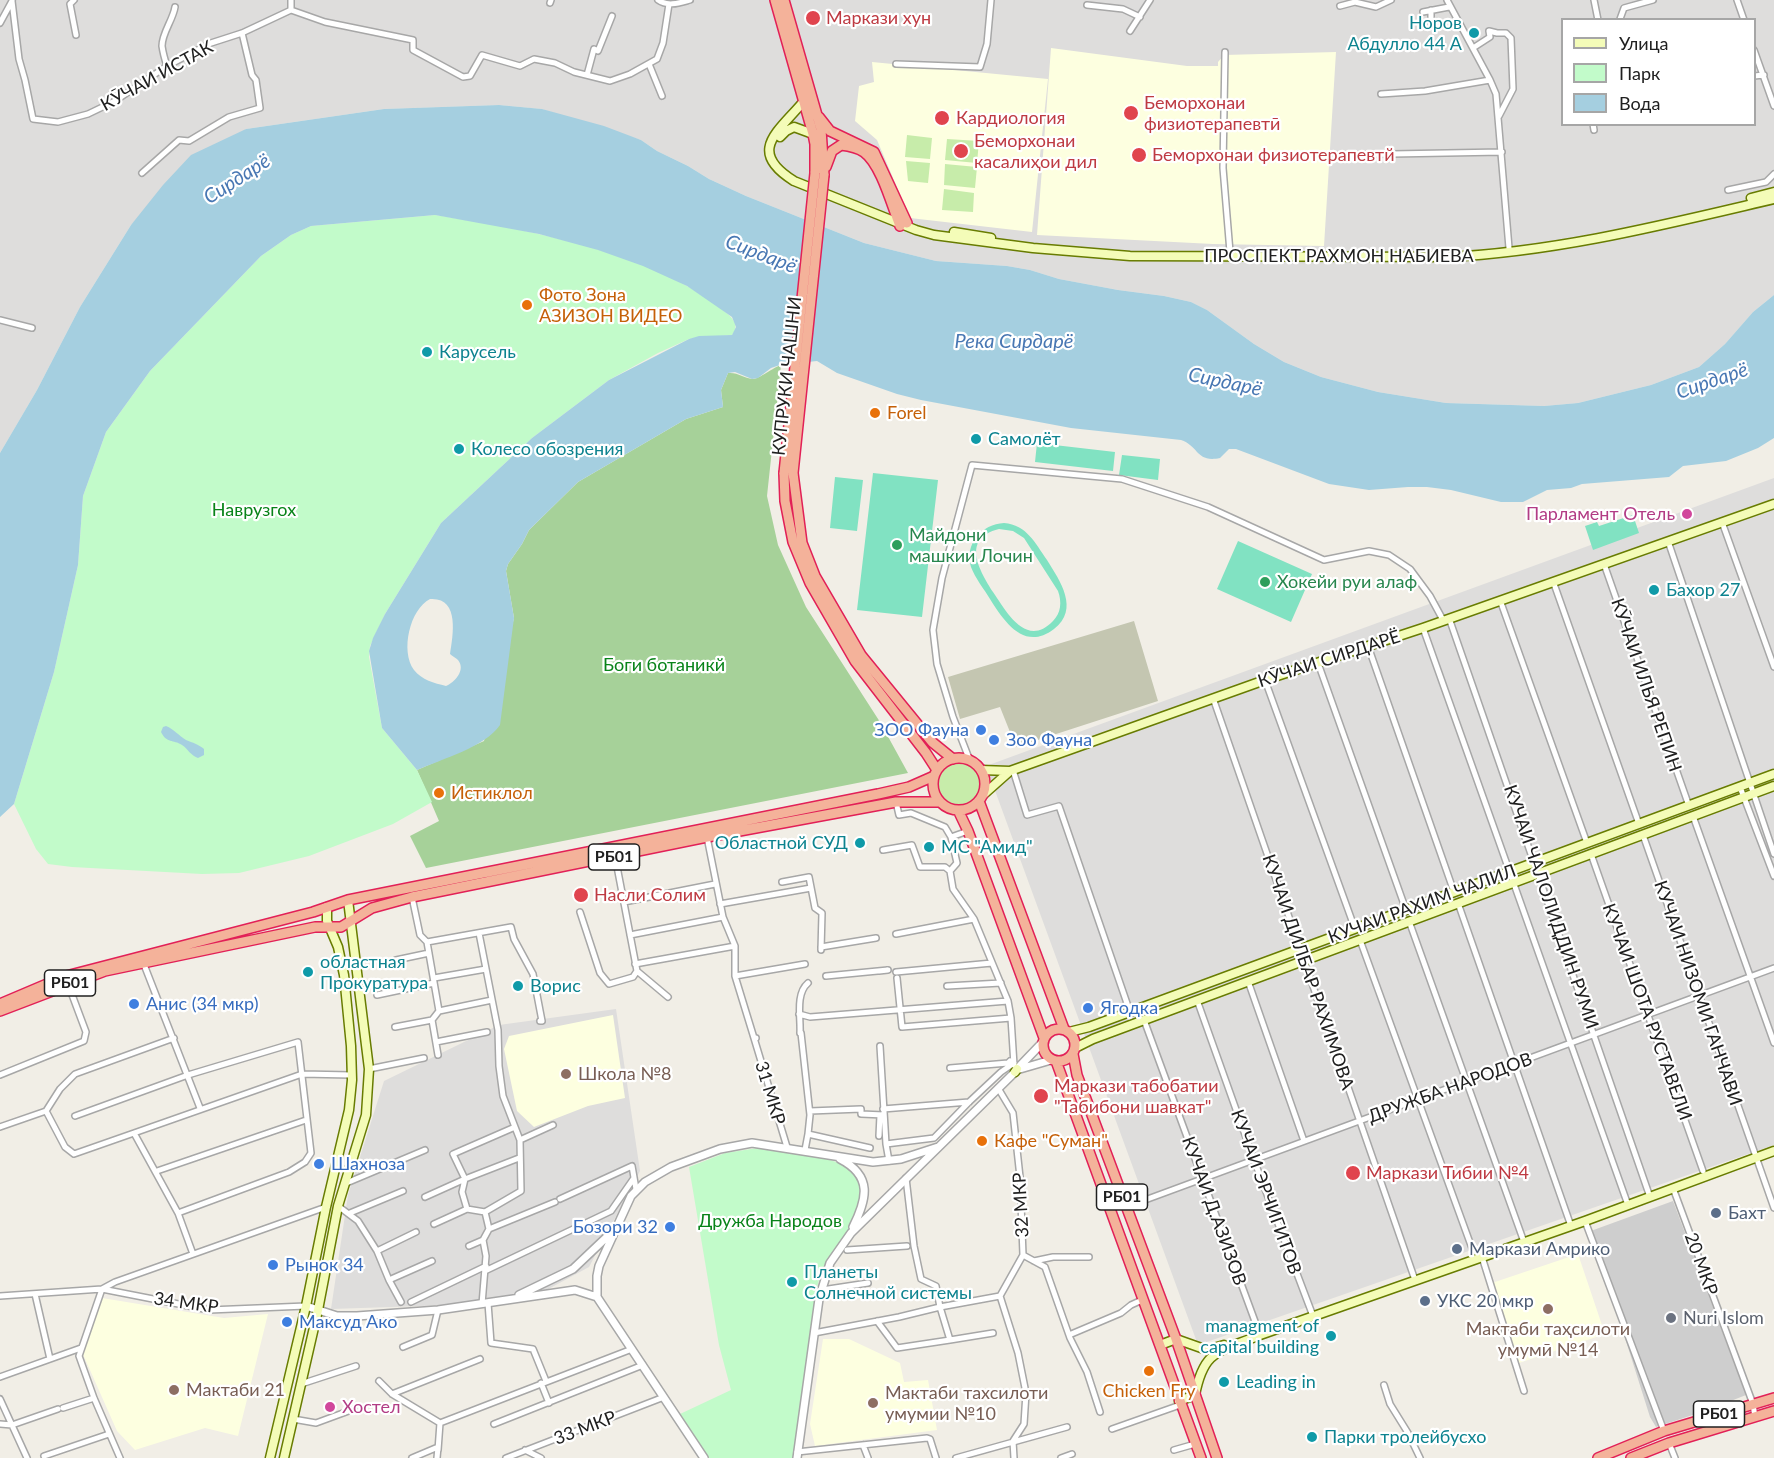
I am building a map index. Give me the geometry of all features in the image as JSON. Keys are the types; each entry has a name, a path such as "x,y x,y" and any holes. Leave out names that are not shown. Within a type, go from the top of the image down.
{"highway":[{"path":"775,0 813,134 819,174"},
{"path":"784,0 821,129 819,174"},
{"path":"816,113 830,130 874,152 902,222"},
{"path":"819,174 832,152 841,145 863,151 871,158 902,222"},
{"name":"КУПРУКИ ЧАШНИ","path":"789,473 819,174"},
{"path":"789,473 802,543 815,576 861,655 932,742 954,759 970,761 981,770"},
{"path":"789,473 785,501 793,542 810,583 855,661 926,753 936,773 933,790 940,802"},
{"name":"РБ01","path":"0,1011 68,984 142,959 348,900 878,795 909,787 936,773 941,765 954,759"},
{"name":"РБ01","path":"981,770 984,778 981,798 986,824 1066,1031 1074,1039 1077,1075 1176,1339 1217,1458"},
{"path":"958,810 969,808 981,798"},
{"name":"РБ01","path":"0,1004 66,976 142,959 315,927 341,927 372,908 412,897 707,837 896,802 940,802 958,810 968,831 1044,1040 1044,1052 1053,1060 1160,1345 1177,1405 1201,1458"},
{"path":"1044,1040 1055,1029 1066,1031"},
{"path":"1053,1060 1065,1060 1074,1051"},
{"path":"1113,1220 1119,1212 1127,1210"},
{"path":"1125,1256 1135,1257 1142,1249"},
{"name":"РБ01","path":"1598,1458 1664,1431 1774,1398"},
{"name":"РБ01","path":"1630,1458 1669,1443 1774,1411"}],"main road":[{"path":"803,97 769,145 772,163 778,171 794,181 902,222"},
{"path":"813,134 794,127 780,137 773,152 781,168 795,177 902,222"},
{"name":"ПРОСПЕКТ РАХМОН НАБИЕВА","path":"902,222 937,230 1082,249 1446,254 1509,248 1646,223 1774,192"},
{"name":"ПРОСПЕКТ РАХМОН НАБИЕВА","path":"902,222 934,235 1081,254 1447,257 1507,253 1660,225 1774,199"},
{"name":"КӮЧАИ СИРДАРЁ","path":"1012,770 1718,523 1773,508"},
{"path":"981,770 1012,770"},
{"path":"981,798 1012,770"},
{"name":"КУЧАИ РАХИМ ЧАЛИЛ","path":"1066,1031 1089,1027 1774,774"},
{"name":"КУЧАИ РАХИМ ЧАЛИЛ","path":"1074,1051 1093,1039 1774,786"},
{"path":"284,1458 318,1310 338,1206 366,1114 369,1069 348,900"},
{"path":"270,1458 349,1110 351,1046 344,975 338,947 326,917 327,907"},
{"path":"1177,1405 1195,1395 1204,1366 1212,1355 1260,1335 1415,1280 1483,1259 1774,1151"},
{"path":"1160,1345 1176,1339 1207,1350 1260,1335"}],"street":[{"path":"0,23 13,0"},
{"name":"КӮЧАИ ИСТАК","path":"13,0 19,59 26,80 33,119 58,122 88,114 115,101 166,66 211,43 242,33 291,10"},
{"path":"74,0 70,4 76,35"},
{"path":"291,0 291,10 325,22 413,40 413,50 462,77 470,76 482,55 520,66 534,60 555,63 574,72 610,81 630,74 657,59 663,43 669,4"},
{"path":"658,0 669,4 690,0"},
{"path":"896,64 980,67 987,44 991,0"},
{"path":"1130,31 1150,0"},
{"path":"1340,6 1358,2 1376,7 1391,0"},
{"path":"1447,0 1496,94 1509,248"},
{"path":"1594,0 1598,18"},
{"path":"1620,18 1624,8 1653,0"},
{"path":"1737,0 1743,18"},
{"path":"1087,5 1123,9 1140,16"},
{"path":"166,66 162,47 164,35 176,7"},
{"path":"1423,12 1449,7"},
{"path":"1431,10 1431,22"},
{"path":"587,75 594,49 598,51 612,16"},
{"path":"1473,48 1490,37 1489,31 1506,33 1511,38 1513,89 1499,117"},
{"path":"142,174 179,140 189,141 229,117 260,108 256,80 252,75 242,33"},
{"path":"1225,52 1223,168 1230,252"},
{"path":"1756,53 1774,106"},
{"path":"649,64 662,96"},
{"path":"1756,76 1764,75"},
{"path":"1381,94 1425,91 1490,80"},
{"path":"1336,155 1502,152"},
{"path":"1728,190 1766,182 1774,174"},
{"path":"0,320 32,328"},
{"name":"КУЧАИ ЧАЛОЛИДДИН РУМИ","path":"970,761 953,717 937,664 933,630 942,578 972,465 1122,479 1208,507 1324,560 1370,551 1389,555 1410,569 1446,618 1539,873 1650,1197"},
{"path":"1718,523 1774,667"},
{"path":"1668,541 1774,876"},
{"name":"КӮЧАИ ИЛЬЯ РЕПИН","path":"1604,564 1689,806"},
{"path":"1553,581 1638,824"},
{"path":"1500,600 1587,843"},
{"name":"КУЧАИ ЧАЛОЛИДДИН РУМИ","path":"1423,628 1628,1205"},
{"path":"1368,646 1454,892"},
{"path":"1317,663 1406,910"},
{"path":"1264,680 1355,929"},
{"name":"КУЧАИ ДИЛБАР РАХИМОВА","path":"1213,698 1415,1280"},
{"path":"1012,770 1027,815 1059,806 1130,1012"},
{"path":"1745,785 1774,854"},
{"path":"896,802 899,815 911,813 945,826 951,837 957,863 950,871"},
{"path":"1693,816 1774,1043"},
{"path":"951,837 968,831"},
{"name":"КУЧАИ НИЗОМИ ГАНЧАВИ","path":"1643,835 1774,1208"},
{"name":"31 МКР","path":"707,837 723,917 735,946 735,976 787,1147"},
{"path":"883,850 912,845 920,867 945,867 950,871 953,888 974,919 1008,1001 1015,1065"},
{"name":"КУЧАИ ШОТА РУСТАВЕЛИ","path":"1591,854 1703,1171"},
{"path":"615,856 637,970 668,997"},
{"path":"782,882 809,877 815,908 822,913 821,948 876,938"},
{"path":"624,902 715,884"},
{"path":"720,904 811,888"},
{"path":"412,897 420,935 427,942 439,1011"},
{"path":"1458,903 1571,1226"},
{"path":"580,912 600,973 609,984 633,977 637,970"},
{"path":"630,935 723,917"},
{"path":"896,934 974,919"},
{"path":"1409,921 1524,1242"},
{"path":"427,942 511,927 514,939 533,974 541,1021"},
{"path":"434,1224 467,1209 485,1212 521,1191 520,1140 503,1096 498,1030 479,933"},
{"path":"1360,940 1473,1251"},
{"path":"635,963 735,946"},
{"path":"396,960 429,953"},
{"path":"142,959 201,1108"},
{"path":"992,963 896,975 902,1027 1011,1018"},
{"path":"735,976 805,964"},
{"name":"ДРУЖБА НАРОДОВ","path":"1127,1210 1202,1179 1774,968"},
{"path":"377,995 486,969"},
{"path":"826,976 888,970 879,971"},
{"path":"1248,981 1304,1141"},
{"path":"806,1150 810,1111 799,1014 804,986 808,983"},
{"path":"947,986 1001,983"},
{"path":"0,1075 84,1041 86,1032 68,984"},
{"path":"395,1027 432,1020 439,1011 492,1000"},
{"name":"КУЧАИ ЭРЧИГИТОВ","path":"1197,1000 1313,1316"},
{"path":"799,1014 810,1017 1008,1001"},
{"path":"432,1020 438,1055"},
{"name":"КУЧАИ Д.АЗИЗОВ","path":"1144,1020 1260,1335"},
{"path":"436,1042 487,1032"},
{"path":"0,1128 46,1111 60,1089 75,1074 174,1038"},
{"path":"936,1458 930,1439 927,1438 797,1455 822,1290 830,1263 851,1233 998,1088 1015,1065 1044,1040"},
{"path":"75,1116 188,1075 298,1042 311,1153 305,1162 290,1172 178,1213"},
{"path":"880,1046 882,1113 889,1161"},
{"path":"369,1069 424,1058"},
{"path":"950,1068 1015,1065 1053,1060"},
{"path":"886,1144 934,1138 1001,1072 1015,1065"},
{"path":"46,1111 65,1147 74,1154 302,1074 351,1075"},
{"name":"32 МКР","path":"998,1088 1013,1113 1020,1177 1023,1255 1045,1267 1069,1335 1087,1372 1100,1412"},
{"path":"810,1111 861,1109 861,1114 882,1113 969,1102"},
{"path":"879,1136 882,1113"},
{"path":"157,1172 306,1120"},
{"path":"520,1140 553,1125"},
{"path":"467,1209 462,1192 465,1179 453,1154 515,1127"},
{"path":"134,1133 178,1213 193,1254"},
{"path":"808,1134 870,1148"},
{"path":"704,1458 597,1297 597,1276 614,1231 636,1189 671,1167 720,1149 752,1143 873,1162 889,1161 938,1147"},
{"path":"344,1184 424,1150"},
{"path":"832,1155 858,1170 865,1189 861,1211 851,1233"},
{"path":"425,1197 519,1158"},
{"path":"469,1246 483,1240 489,1229 632,1166 636,1189"},
{"path":"411,1302 611,1211 634,1178"},
{"path":"906,1178 914,1246 921,1279 936,1286 950,1340"},
{"name":"20 МКР","path":"1674,1189 1753,1404 1755,1417"},
{"path":"350,1214 403,1191"},
{"path":"338,1206 358,1221 377,1251 401,1302"},
{"name":"34 МКР","path":"102,1289 115,1282 326,1207"},
{"path":"485,1212 489,1229"},
{"path":"1585,1221 1664,1431"},
{"path":"485,1304 522,1295 573,1269 614,1231"},
{"path":"377,1251 416,1232"},
{"path":"483,1240 486,1256 485,1304 491,1343 533,1349 549,1403"},
{"path":"848,1250 907,1246"},
{"path":"1014,1458 1013,1441 1024,1424 1026,1393 1018,1353 1000,1296 1023,1255"},
{"path":"1034,1261 1053,1257 1089,1257"},
{"path":"1483,1259 1524,1391"},
{"path":"389,1280 432,1261"},
{"path":"822,1290 868,1283"},
{"path":"102,1289 80,1356 94,1398 120,1458"},
{"name":"34 МКР","path":"0,1296 102,1289 209,1310 306,1306"},
{"path":"306,1306 337,1316 438,1310 574,1290 597,1297"},
{"path":"35,1294 50,1359"},
{"path":"814,1333 1000,1296"},
{"path":"1069,1335 1121,1313 1142,1300"},
{"path":"403,1347 432,1335 438,1310"},
{"path":"877,1321 897,1348 993,1333"},
{"path":"0,1377 81,1348"},
{"path":"440,1423 632,1349"},
{"path":"392,1394 480,1359"},
{"path":"494,1424 643,1365"},
{"path":"301,1384 356,1366"},
{"path":"379,1381 392,1394 440,1423"},
{"path":"1384,1385 1390,1404 1420,1458"},
{"name":"33 МКР","path":"506,1458 664,1397"},
{"path":"0,1424 12,1425 94,1398"},
{"path":"0,1400 27,1458"},
{"path":"1112,1429 1177,1405"},
{"path":"293,1419 316,1423 354,1409"},
{"path":"437,1458 440,1423"},
{"path":"956,1458 1067,1427"},
{"path":"44,1456 109,1434"},
{"path":"1669,1443 1675,1458"},
{"path":"1174,1450 1195,1444"},
{"path":"863,1445 868,1458"},
{"path":"412,1458 438,1447"},
{"path":"525,1450 541,1458"},
{"path":"1061,1458 1072,1454"}],"shaded area":[{"path":"0,0 1774,0 1774,295 1753,312 1725,344 1699,367 1651,385 1578,403 1544,406 1446,403 1378,392 1321,377 1284,362 1254,344 1207,310 1191,302 1059,279 1007,266 936,261 864,243 709,179 641,140 541,109 499,105 384,109 246,129 131,225 80,307 37,390 0,453"},
{"path":"1051,48 1187,66 1218,66 1218,62 1224,55 1336,52 1324,246 1213,244 1037,235"},
{"name":"Беморхонаи касалиҳои дил","path":"872,62 1048,79 1032,232 910,218 877,140 855,121 859,86 874,82"},
{"path":"1774,478 1774,1145 1198,1345 986,766"},
{"path":"1134,621 1158,701 1016,747 1000,707 960,719 948,677"},
{"path":"616,1009 640,1171 589,1267 541,1293 452,1305 331,1309 348,1195 384,1081 499,1025"},
{"name":"Школа №8","path":"613,1015 625,1098 588,1106 534,1127 517,1111 504,1049 509,1036"},
{"path":"1673,1201 1746,1395 1656,1427 1650,1417 1588,1232"},
{"name":"Мактаби таҳсилоти умумӣ №14","path":"1578,1254 1605,1334 1519,1363 1492,1283"},
{"name":"Мактаби 21","path":"102,1298 224,1318 268,1314 238,1436 205,1428 135,1450 117,1431 82,1352"},
{"name":"Мактаби тахсилоти умумии №10","path":"823,1339 849,1339 900,1363 904,1382 928,1380 937,1430 815,1446 810,1424"}],"green space":[{"path":"907,135 932,138 930,159 905,157"},
{"path":"947,139 979,141 977,163 945,160"},
{"path":"906,161 930,163 928,183 908,181"},
{"path":"945,164 977,167 975,188 944,185"},
{"path":"944,189 974,193 973,212 942,210"},
{"name":"Наврузгох","path":"435,215 545,235 621,257 657,271 690,288 730,316 735,323 735,331 732,335 689,339 609,380 532,438 441,523 385,614 370,646 369,657 382,728 417,770 432,802 393,824 309,856 239,873 202,874 48,864 36,849 14,804 54,672 78,565 83,496 106,432 150,371 261,256 291,235 311,226"},
{"name":"Боги ботаникй","path":"781,365 767,496 778,545 806,607 880,722 908,773 426,868 410,836 439,821 417,770 484,741 514,618 506,571 529,530 578,482 686,419 723,407 721,390 728,373 753,379"},
{"path":"1037,443 1115,452 1113,471 1035,462"},
{"path":"1122,455 1160,459 1158,480 1119,475"},
{"name":"Майдони машкии Лочин","path":"873,473 938,480 922,617 857,610"},
{"path":"835,477 863,480 857,531 830,528"},
{"path":"1633,515 1639,533 1593,550 1585,526 1597,522 1599,526"},
{"path":"996,524 1012,524 1025,531 1038,547 1062,586 1067,604 1066,613 1054,629 1043,635 1033,637 1024,635 1008,624 971,567 970,551 973,543 982,531","holes":["999,529 1013,531 1024,538 1058,591 1060,603 1058,614 1043,629 1034,631 1026,629 1011,617 983,575 976,556 980,540 987,534"]},
{"name":"Хокейи руи алаф","path":"1238,541 1312,574 1291,622 1217,589"},
{"path":"959,762 974,769 981,784 974,799 959,806 944,799 937,784 944,769"},
{"name":"Дружба Народов","path":"758,1148 795,1152 823,1158 847,1167 854,1174 860,1186 860,1199 850,1227 818,1283 793,1458 709,1458 680,1414 731,1390 719,1345 689,1167 725,1153"}],"water":[{"name":"Река Сирдарё","path":"499,105 542,109 604,126 641,140 709,179 746,196 864,243 936,261 1007,266 1059,279 1191,302 1207,310 1254,344 1284,362 1321,377 1378,392 1446,403 1544,406 1578,403 1651,385 1699,367 1725,344 1753,312 1774,295 1774,438 1758,448 1726,461 1683,466 1669,477 1582,484 1571,488 1547,490 1523,502 1501,502 1451,490 1427,487 1369,490 1329,484 1236,449 1229,449 1220,458 1212,459 1202,456 1181,440 1071,428 921,400 837,373 817,361 780,365 752,379 735,372 728,373 721,390 723,407 686,419 578,482 529,530 506,571 514,618 500,725 493,733 474,746 417,770 382,728 369,651 385,614 441,523 532,438 609,380 689,339 699,336 732,335 736,327 732,317 687,286 643,266 598,250 539,234 435,215 311,226 291,235 261,256 150,371 106,432 83,496 78,565 54,672 14,804 0,817 0,453 37,390 80,307 131,225 191,155 246,129 384,109","holes":["430,599 440,600 446,604 452,619 450,654 458,660 461,668 456,679 446,686 428,681 417,673 410,662 408,652 409,631 417,612"]},
{"path":"166,726 186,740 202,747 204,755 198,758 179,743 168,740 161,732"}],"place":[{"name":"Маркази хун","path":"813,18"},
{"name":"Норов Абдулло 44 А","path":"1474,33"},
{"name":"Беморхонаи физиотерапевтӣ","path":"1131,113"},
{"name":"Кардиология","path":"942,118"},
{"name":"Беморхонаи касалиҳои дил","path":"961,151"},
{"name":"Беморхонаи физиотерапевтй","path":"1139,155"},
{"name":"Фото Зона АЗИЗОН ВИДЕО","path":"527,305"},
{"name":"Карусель","path":"427,352"},
{"name":"Forel","path":"875,413"},
{"name":"Самолёт","path":"976,439"},
{"name":"Колесо обозрения","path":"459,449"},
{"name":"Парламент Отель","path":"1687,514"},
{"name":"Майдони машкии Лочин","path":"897,545"},
{"name":"Хокейи руи алаф","path":"1265,582"},
{"name":"Бахор 27","path":"1654,590"},
{"name":"ЗОО Фауна","path":"981,730"},
{"name":"Зоо Фауна","path":"994,740"},
{"name":"Истиклол","path":"439,793"},
{"name":"Областной СУД","path":"860,843"},
{"name":"МС \"Амид\"","path":"929,847"},
{"name":"Насли Солим","path":"581,895"},
{"name":"областная Прокуратура","path":"308,972"},
{"name":"Ворис","path":"518,986"},
{"name":"Анис (34 мкр)","path":"134,1004"},
{"name":"Ягодка","path":"1088,1008"},
{"name":"Школа №8","path":"566,1074"},
{"name":"Маркази табобатии \"Табибони шавкат\"","path":"1041,1096"},
{"name":"Кафе \"Суман\"","path":"982,1141"},
{"name":"Шахноза","path":"319,1164"},
{"name":"Маркази Тибии №4","path":"1353,1173"},
{"name":"Бахт","path":"1716,1213"},
{"name":"Бозори 32","path":"670,1227"},
{"name":"Маркази Амрико","path":"1457,1249"},
{"name":"Рынок 34","path":"273,1265"},
{"name":"Планеты Солнечной системы","path":"792,1282"},
{"name":"УКС 20 мкр","path":"1425,1301"},
{"name":"Мактаби таҳсилоти умумӣ №14","path":"1548,1309"},
{"name":"Nuri Islom","path":"1671,1318"},
{"name":"Максуд Ако","path":"287,1322"},
{"name":"managment of capital building","path":"1331,1336"},
{"name":"Chicken Fry","path":"1149,1371"},
{"name":"Leading in","path":"1224,1382"},
{"name":"Мактаби 21","path":"174,1390"},
{"name":"Мактаби тахсилоти умумии №10","path":"873,1403"},
{"name":"Хостел","path":"330,1407"},
{"name":"Парки тролейбусхо","path":"1312,1437"}],"water label":[{"name":"Сирдарё","path":"237,179"},
{"name":"Сирдарё","path":"761,254"},
{"name":"Сирдарё","path":"1712,381"},
{"name":"Сирдарё","path":"1225,382"}]}
